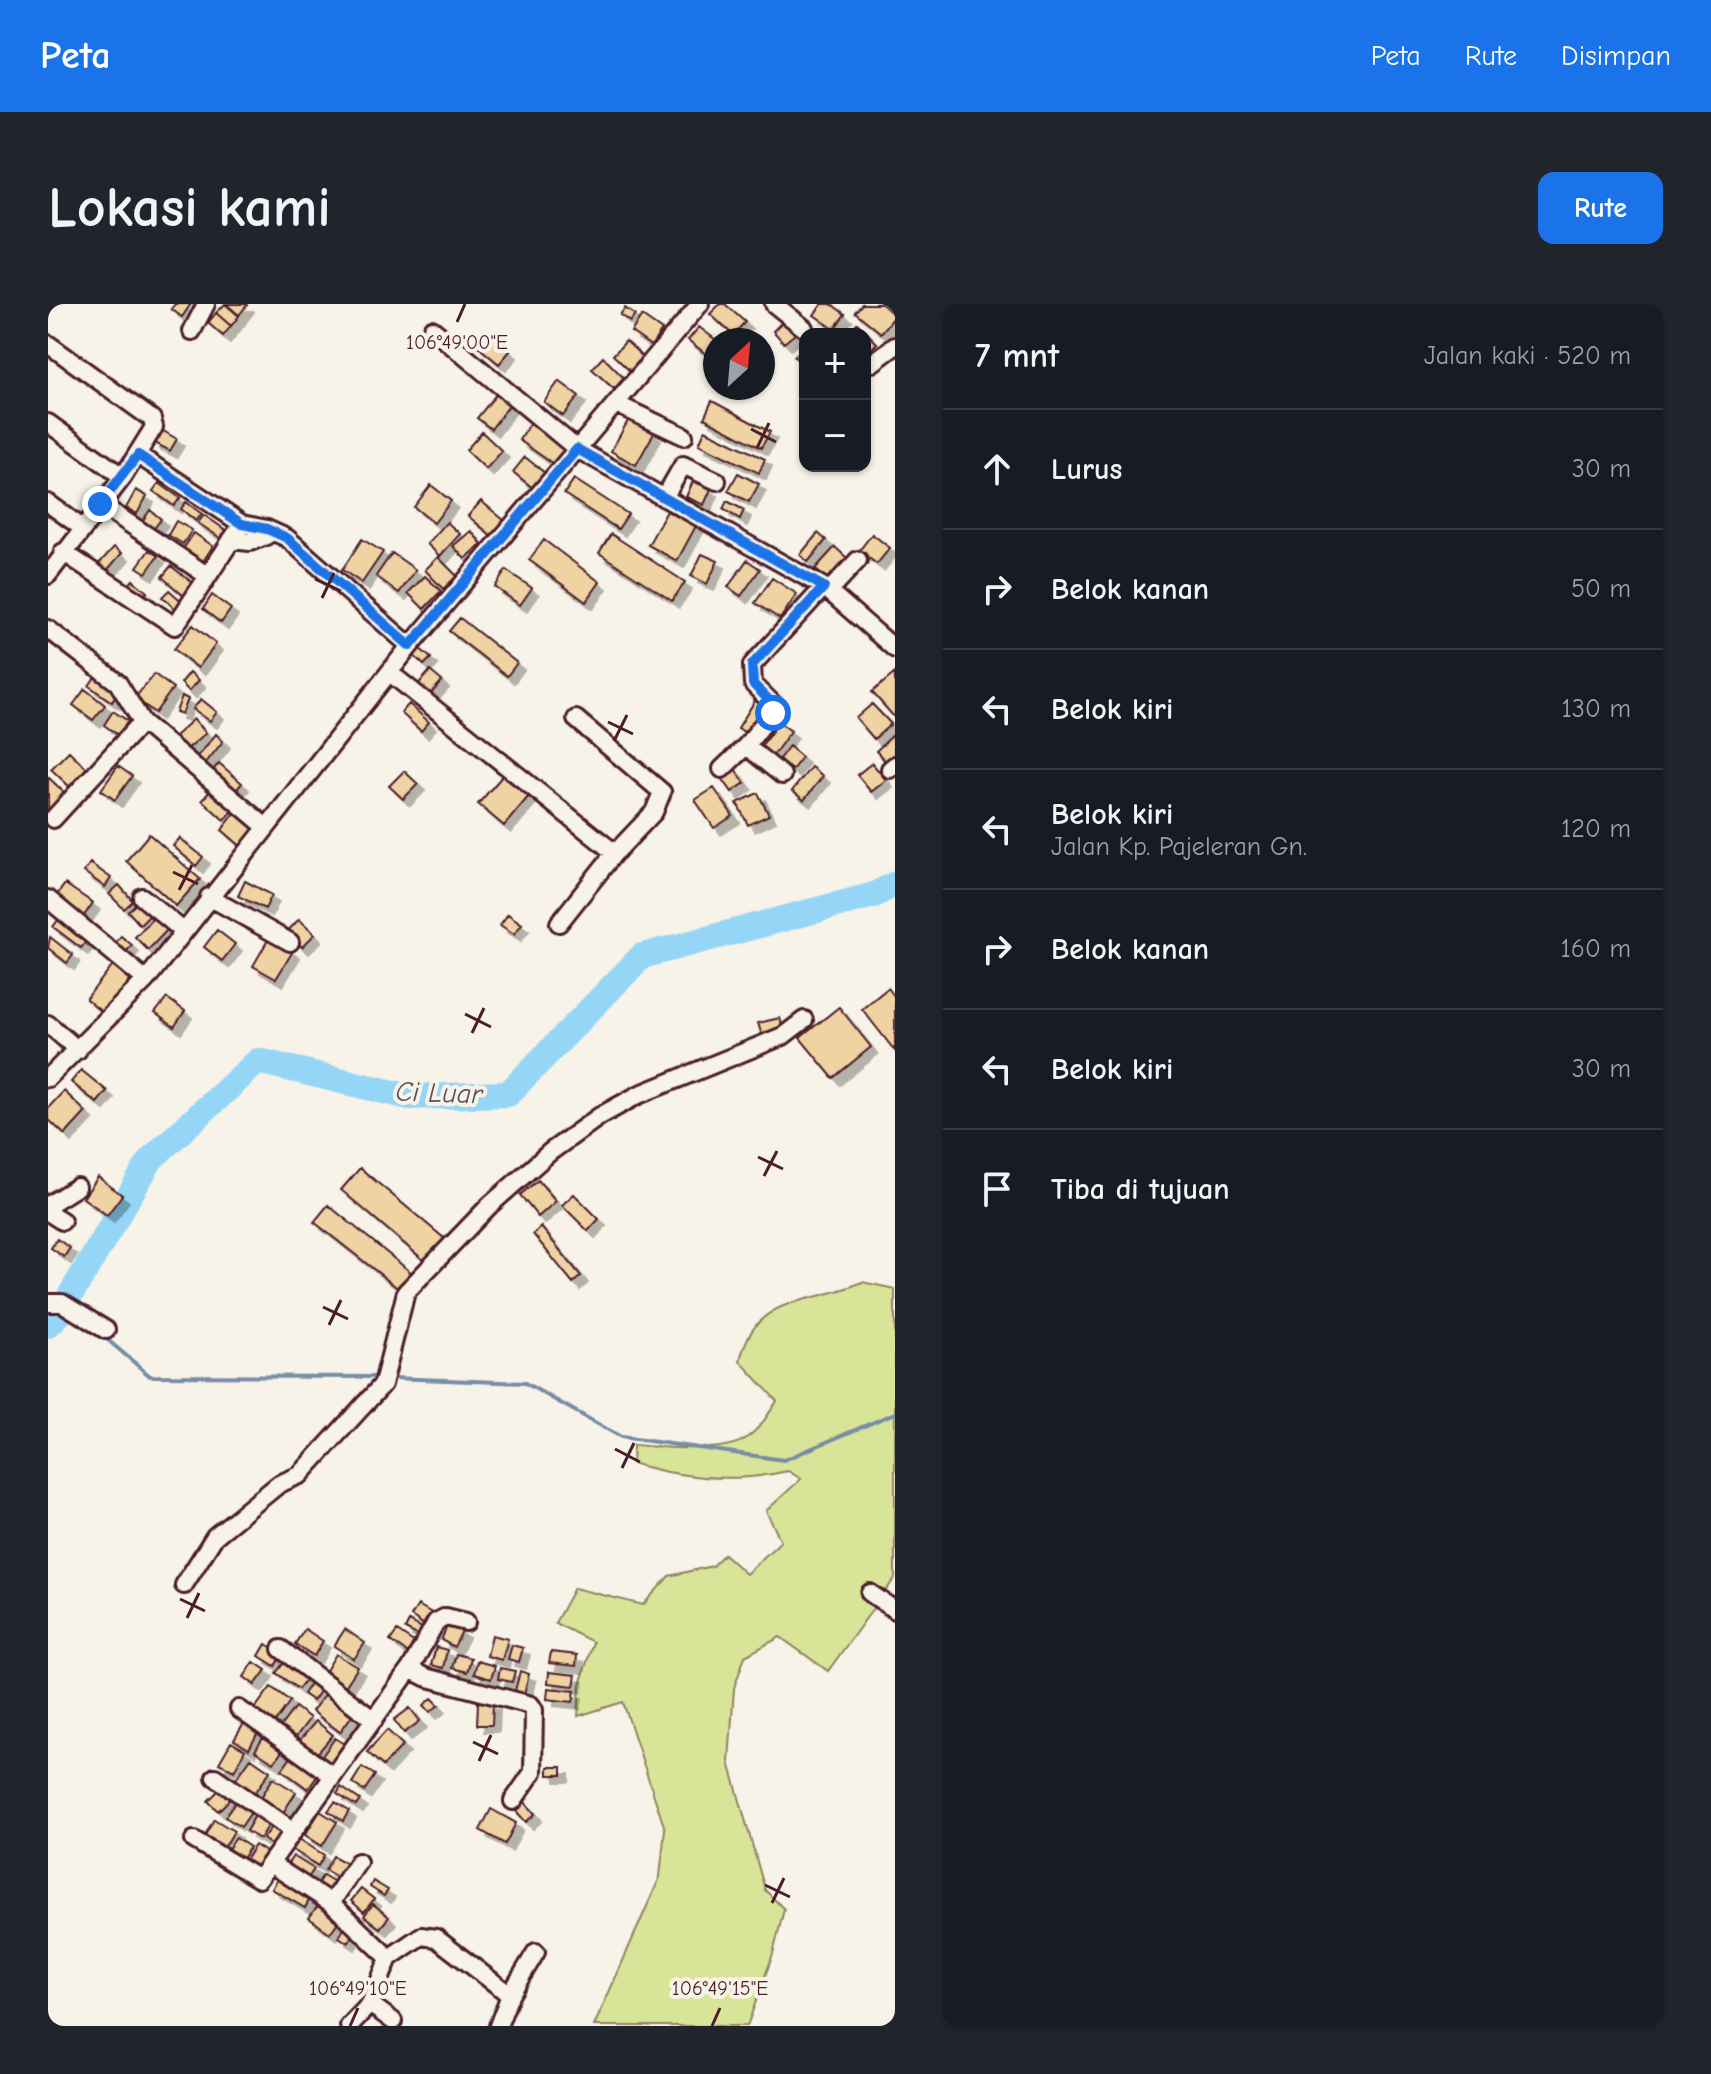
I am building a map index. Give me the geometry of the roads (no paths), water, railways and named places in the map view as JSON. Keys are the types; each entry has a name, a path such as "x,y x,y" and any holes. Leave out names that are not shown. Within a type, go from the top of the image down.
{"street":[{"path":"192,331 206,304"},
{"path":"48,1078 146,980 182,930 410,646 700,304"},
{"path":"774,304 804,328"},
{"path":"432,329 577,449 827,589 895,649"},
{"path":"48,344 152,419 151,437 48,575"},
{"path":"872,363 895,346"},
{"path":"616,404 684,436"},
{"path":"48,423 123,477"},
{"path":"138,455 242,524 267,529 287,538 410,646"},
{"path":"664,498 683,465 717,481"},
{"path":"48,503 81,527"},
{"path":"100,504 208,576"},
{"path":"63,552 175,626 242,524"},
{"path":"231,540 259,540 266,536 267,529"},
{"path":"722,769 746,746 775,707 753,684 752,665 858,560"},
{"path":"48,629 118,683 142,722 266,827"},
{"path":"390,673 616,851"},
{"path":"559,923 616,851 654,812 662,792 576,719"},
{"path":"53,819 142,722"},
{"path":"746,746 782,775"},
{"path":"142,897 182,930"},
{"path":"209,897 290,942"},
{"path":"48,899 146,980"},
{"path":"184,1585 215,1536 279,1484 300,1475 383,1384 406,1292 490,1205 550,1152 600,1116 638,1095 783,1036 804,1020"},
{"path":"48,1024 78,1050"},
{"path":"48,1205 77,1187"},
{"path":"55,1303 106,1330"},
{"path":"870,1593 895,1610"},
{"path":"194,1840 256,1879 271,1864 374,1720 440,1619 466,1622"},
{"path":"281,1649 374,1720"},
{"path":"410,1669 425,1677 531,1705 534,1710 533,1772 513,1801"},
{"path":"239,1709 333,1776"},
{"path":"215,1777 294,1831"},
{"path":"331,1903 358,1862"},
{"path":"271,1864 331,1903 389,1958"},
{"path":"349,2026 370,2004 389,1958 421,1936 436,1938 510,1995"},
{"path":"498,2026 510,1995 536,1952"},
{"path":"370,2004 393,2021"}],"waterway":[{"name":"Ci Luar","path":"48,1325 60,1313 151,1159 258,1061 410,1097 508,1094 642,956 874,895 895,884"},
{"path":"102,1335 150,1376 382,1377"},
{"path":"391,1378 525,1383 621,1437 784,1460 895,1413"}]}
